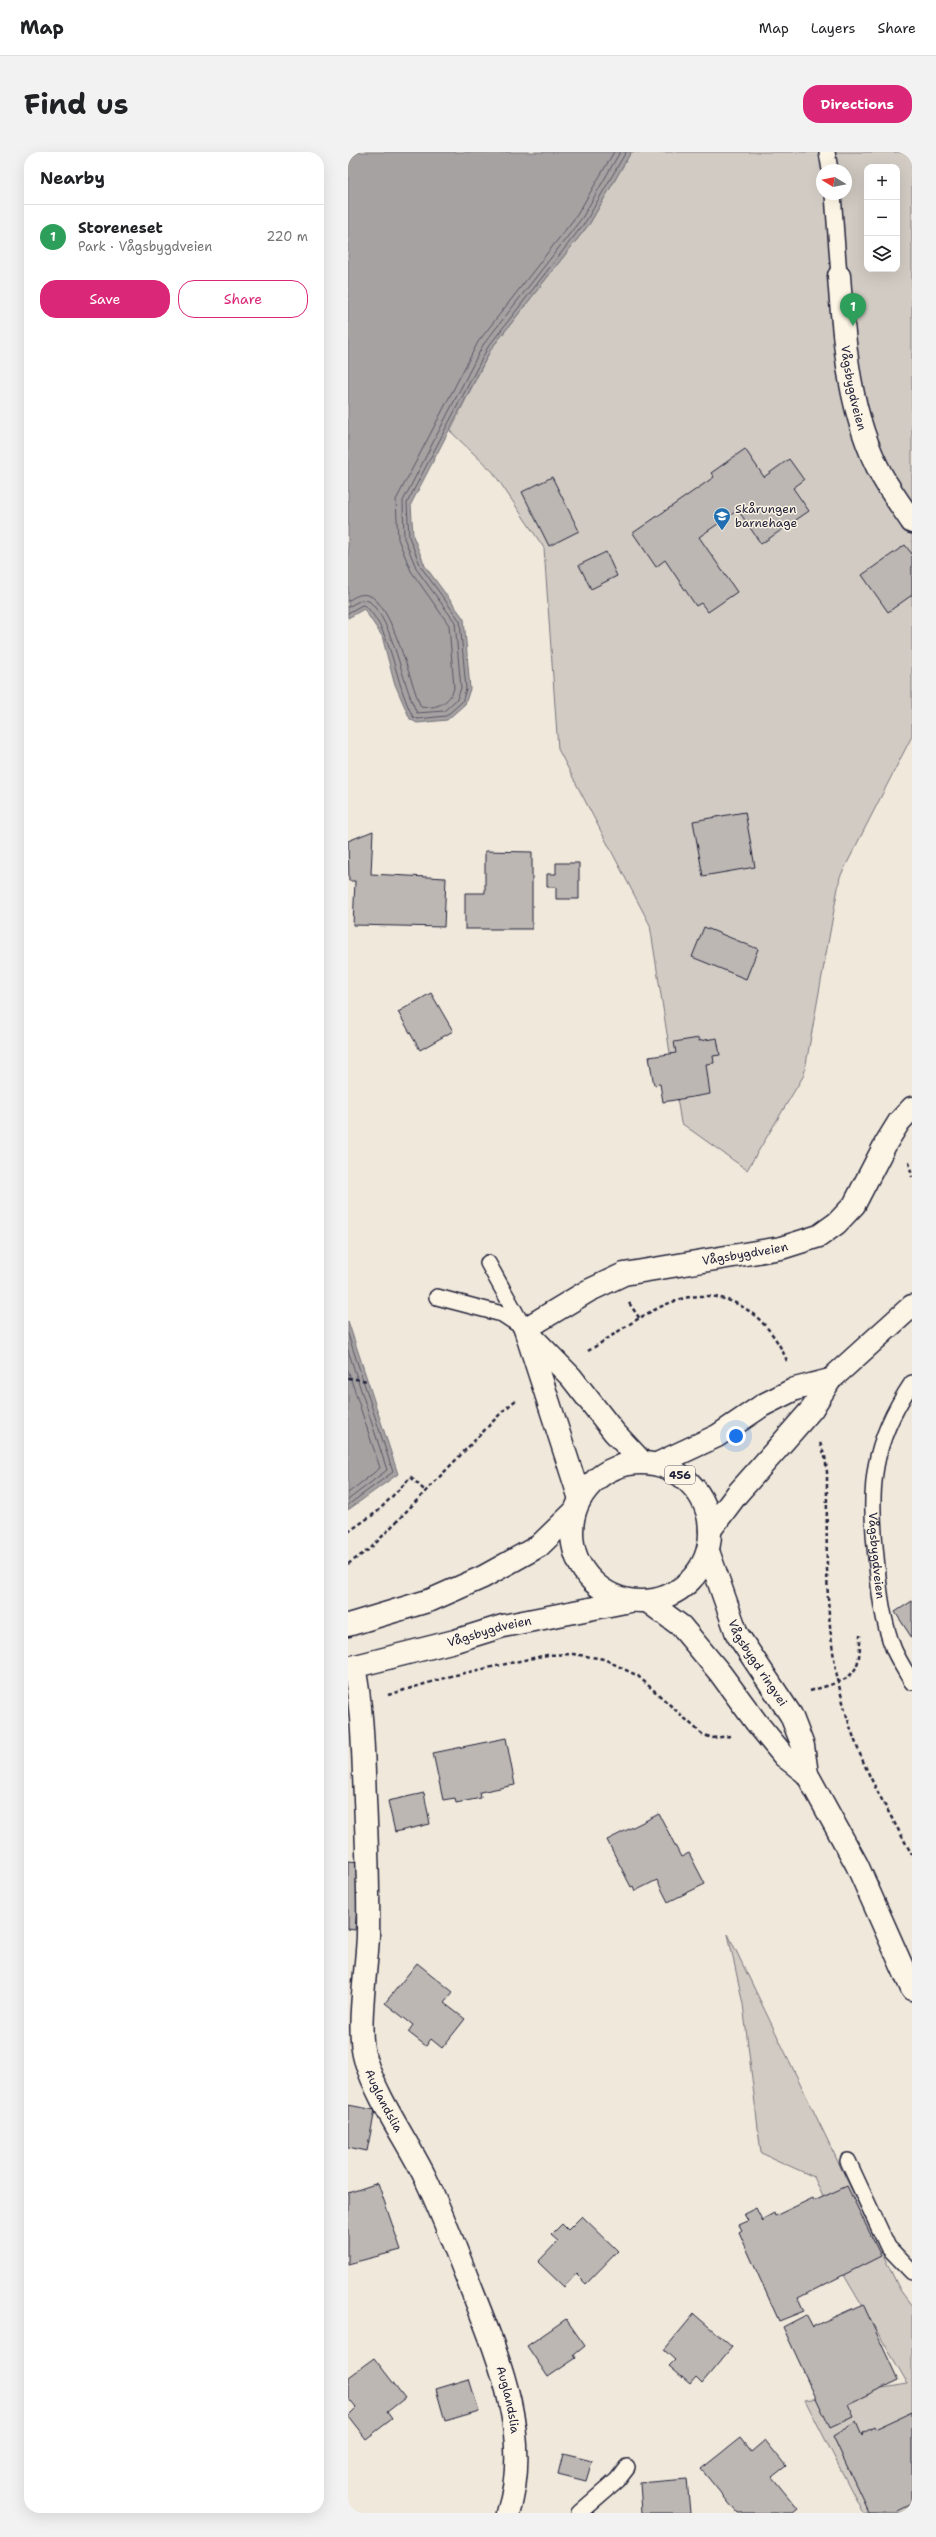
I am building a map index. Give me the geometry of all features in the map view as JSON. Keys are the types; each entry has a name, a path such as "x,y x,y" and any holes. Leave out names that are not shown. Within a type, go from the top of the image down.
{"street":[{"name":"Vågsbygdveien","path":"839,276 843,340 850,386 862,425 882,475 912,522"},
{"name":"Vågsbygdveien","path":"525,1329 588,1291 624,1274 781,1248 819,1236 837,1224 854,1205 886,1143 899,1122 912,1108"},
{"name":"456","path":"639,1600 677,1591 689,1582 699,1570 709,1540 737,1494 812,1409 830,1380 912,1306"},
{"path":"525,1329 571,1377 614,1432 650,1463"},
{"path":"525,1329 577,1505 572,1529 572,1540 579,1563 589,1577 601,1589 616,1596 639,1600"},
{"name":"456","path":"650,1463 717,1436 763,1405 795,1389 830,1380"},
{"name":"456","path":"348,1625 431,1600 483,1577 539,1546 577,1505 593,1482 612,1468 627,1463 650,1463 672,1469 687,1480 700,1494 707,1512 709,1540"},
{"name":"Vågsbygd ringvei","path":"709,1540 737,1634 791,1716 803,1746 807,1774 857,1865 912,1989"},
{"name":"Vågsbygdveien","path":"351,1668 455,1641 503,1626 639,1600"},
{"name":"Vågsbygd ringvei","path":"639,1600 681,1626 720,1673 756,1722 784,1756 807,1774"},
{"name":"Auglandslia","path":"351,1668 362,1704 368,1888 362,2021 364,2056 378,2091 424,2176 446,2225 487,2329 504,2379 512,2410 517,2459 513,2498 508,2513"}],"lane":[{"path":"827,152 829,164"},
{"name":"Vågsbygdveien","path":"833,200 839,276"},
{"path":"488,1263 525,1329"},
{"path":"437,1296 502,1314 525,1329"},
{"name":"Vågsbygdveien","path":"912,1383 895,1409 886,1428 874,1472 871,1503 883,1610 894,1650 912,1682"},
{"path":"848,2161 888,2247 912,2272"},
{"path":"579,2513 617,2480 627,2467"}],"path":[{"path":"348,1378 368,1381"},
{"path":"348,1564 371,1548 511,1404"},
{"path":"348,1532 377,1512 411,1477 426,1492"},
{"path":"362,1704 451,1676 547,1655 573,1654 604,1659 638,1676 702,1734 719,1738 737,1734"},
{"path":"838,1683 862,1759 912,1855"}],"shaded area":[{"path":"631,152 912,152 912,736 840,877 804,1075 747,1170 681,1123 650,925 558,749 544,548 493,472 450,431 491,349 590,223"},
{"path":"728,1934 900,2290 912,2306 912,2513 863,2513 805,2400 908,2384 841,2270 837,2228 814,2177 761,2153 743,2004"}],"water":[{"path":"348,152 631,152 590,223 491,349 411,504 413,536 425,566 464,619 470,689 465,704 447,720 417,723 410,719 394,682 382,636 364,609 348,618"},
{"path":"348,1321 398,1474 348,1510"}],"building":[{"path":"745,449 764,477 789,459 804,480 793,488 809,511 761,544 738,510 699,537 737,592 708,612 701,603 696,606 665,560 656,567 633,533 714,477 711,473"},
{"path":"552,477 579,531 549,546 522,492"},
{"path":"905,545 912,554 912,595 888,612 862,575"},
{"path":"606,552 617,576 591,589 579,565"},
{"path":"745,812 755,867 703,876 693,821"},
{"path":"373,831 371,874 446,878 444,927 353,925 355,881 349,881 348,841"},
{"path":"485,851 532,852 532,929 465,929 465,893 485,893"},
{"path":"556,863 579,863 579,899 556,899 556,887 547,887 547,874 556,874"},
{"path":"704,927 758,949 746,979 692,957"},
{"path":"431,993 453,1031 420,1050 398,1012"},
{"path":"699,1038 699,1041 717,1038 720,1055 713,1056 714,1063 706,1064 710,1094 663,1102 660,1084 654,1085 649,1057 676,1053 674,1042"},
{"path":"912,1601 912,1638 895,1612"},
{"path":"506,1738 515,1785 480,1792 481,1798 456,1803 455,1798 443,1800 433,1753"},
{"path":"424,1793 430,1824 395,1832 388,1801"},
{"path":"659,1814 681,1857 689,1853 705,1884 668,1902 657,1880 635,1891 633,1886 631,1887 607,1840"},
{"path":"348,1861 361,1862 355,1930 348,1929"},
{"path":"417,1963 453,1992 444,2003 465,2019 442,2048 431,2039 426,2046 408,2032 413,2025 385,2003"},
{"path":"348,2105 375,2110 367,2151 348,2147"},
{"path":"378,2183 401,2250 348,2264 348,2193"},
{"path":"847,2186 881,2256 798,2298 804,2311 779,2321 739,2232 742,2230 739,2225 748,2221 744,2214 756,2208 763,2222 763,2219 774,2213 775,2216 813,2198 814,2201"},
{"path":"582,2216 618,2251 586,2284 576,2274 564,2287 538,2262 558,2241 551,2235 562,2224 568,2230"},
{"path":"863,2304 898,2380 848,2404 854,2417 830,2428 783,2327 806,2315 813,2328 814,2326"},
{"path":"694,2314 732,2347 702,2383 696,2377 690,2384 669,2366 675,2360 664,2350"},
{"path":"566,2319 585,2346 574,2355 576,2358 548,2377 527,2346"},
{"path":"374,2358 405,2398 387,2412 392,2419 366,2439 348,2416 356,2408 348,2398 348,2377"},
{"path":"469,2379 479,2411 445,2421 436,2389"},
{"path":"912,2412 912,2504 898,2511 899,2513 869,2513 833,2436 856,2422 862,2436 863,2433 874,2427 875,2429"},
{"path":"740,2438 751,2452 765,2440 786,2466 772,2477 798,2509 793,2513 737,2513 701,2469"},
{"path":"563,2454 592,2461 586,2481 558,2474"},
{"path":"687,2479 690,2513 642,2513 640,2483"}],"place":[{"name":"Storeneset","path":"853,326"},
{"name":"Skårungen barnehage","path":"722,531"}]}
